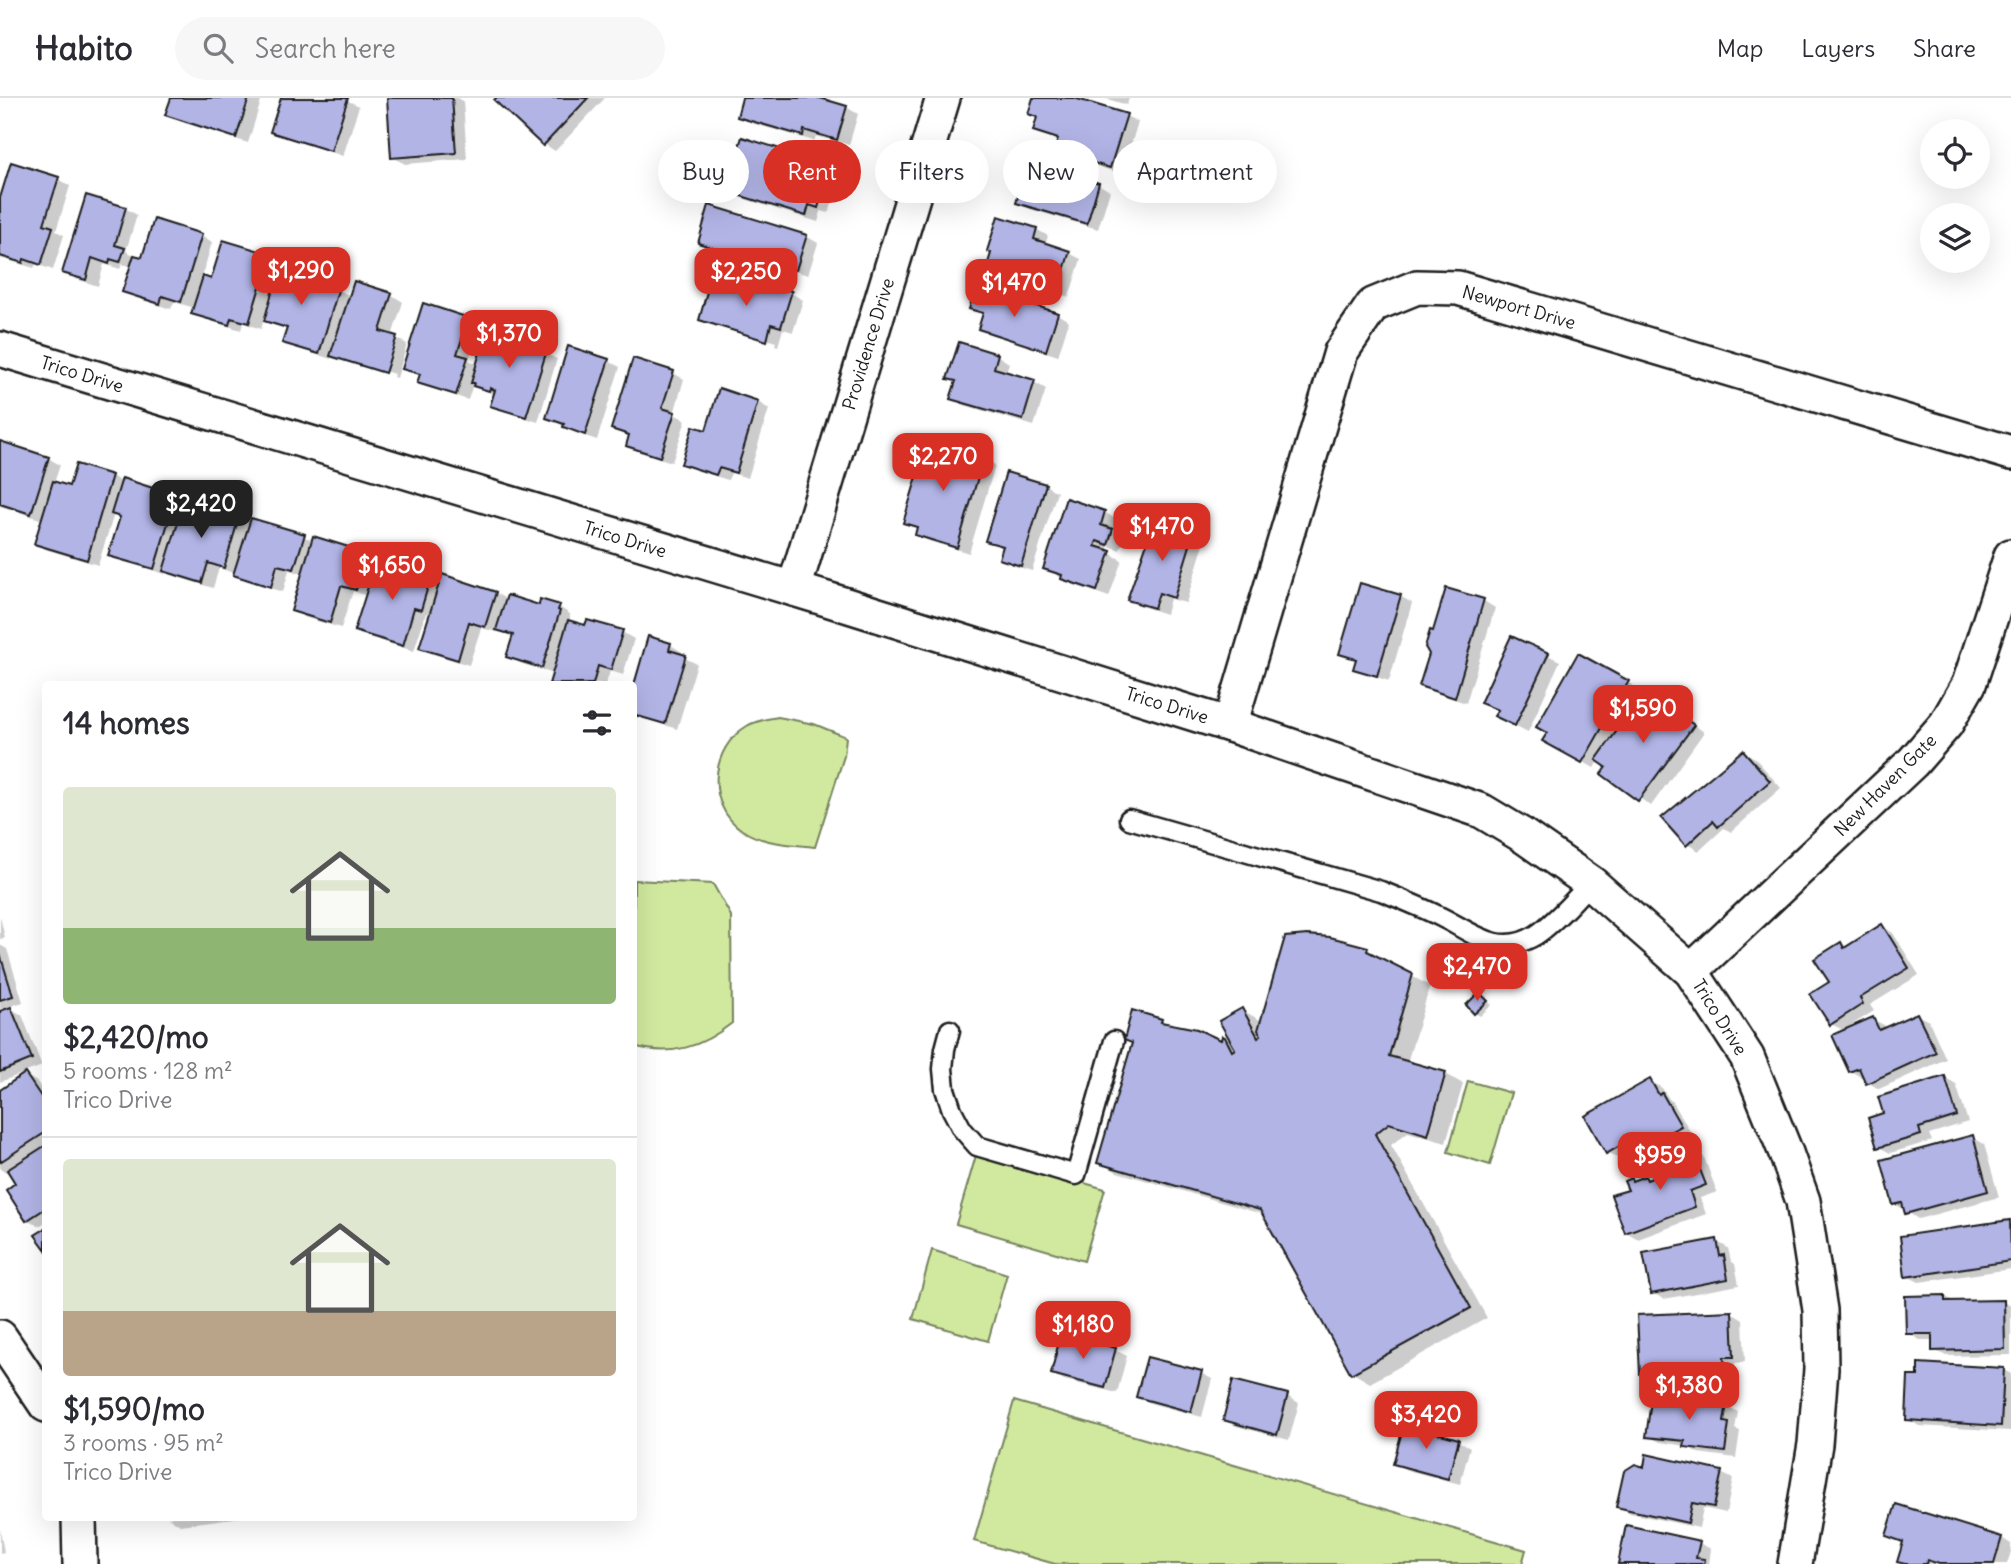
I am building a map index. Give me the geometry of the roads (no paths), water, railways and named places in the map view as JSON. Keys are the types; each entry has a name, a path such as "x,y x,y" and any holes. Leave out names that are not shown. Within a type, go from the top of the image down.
{"street":[{"name":"Providence Drive","path":"794,589 943,98"},
{"name":"Newport Drive","path":"1230,725 1341,352 1373,305 1417,287 1458,288 2011,453"},
{"name":"Trico Drive","path":"0,349 794,589 1230,725 1482,811 1522,835 1591,883 1691,971 1747,1057 1803,1201 1820,1310 1821,1369 1815,1444 1795,1564"},
{"name":"New Haven Gate","path":"1691,971 1913,762 1946,724 1969,684 2011,555"},
{"path":"0,1337 42,1399"},
{"path":"79,1521 80,1564"}],"lane":[{"path":"1129,819 1381,891 1437,915 1479,939 1497,944 1517,943 1535,935 1591,883"},
{"path":"950,1030 944,1059 945,1089 962,1129 977,1146 1076,1175 1114,1041"}]}
